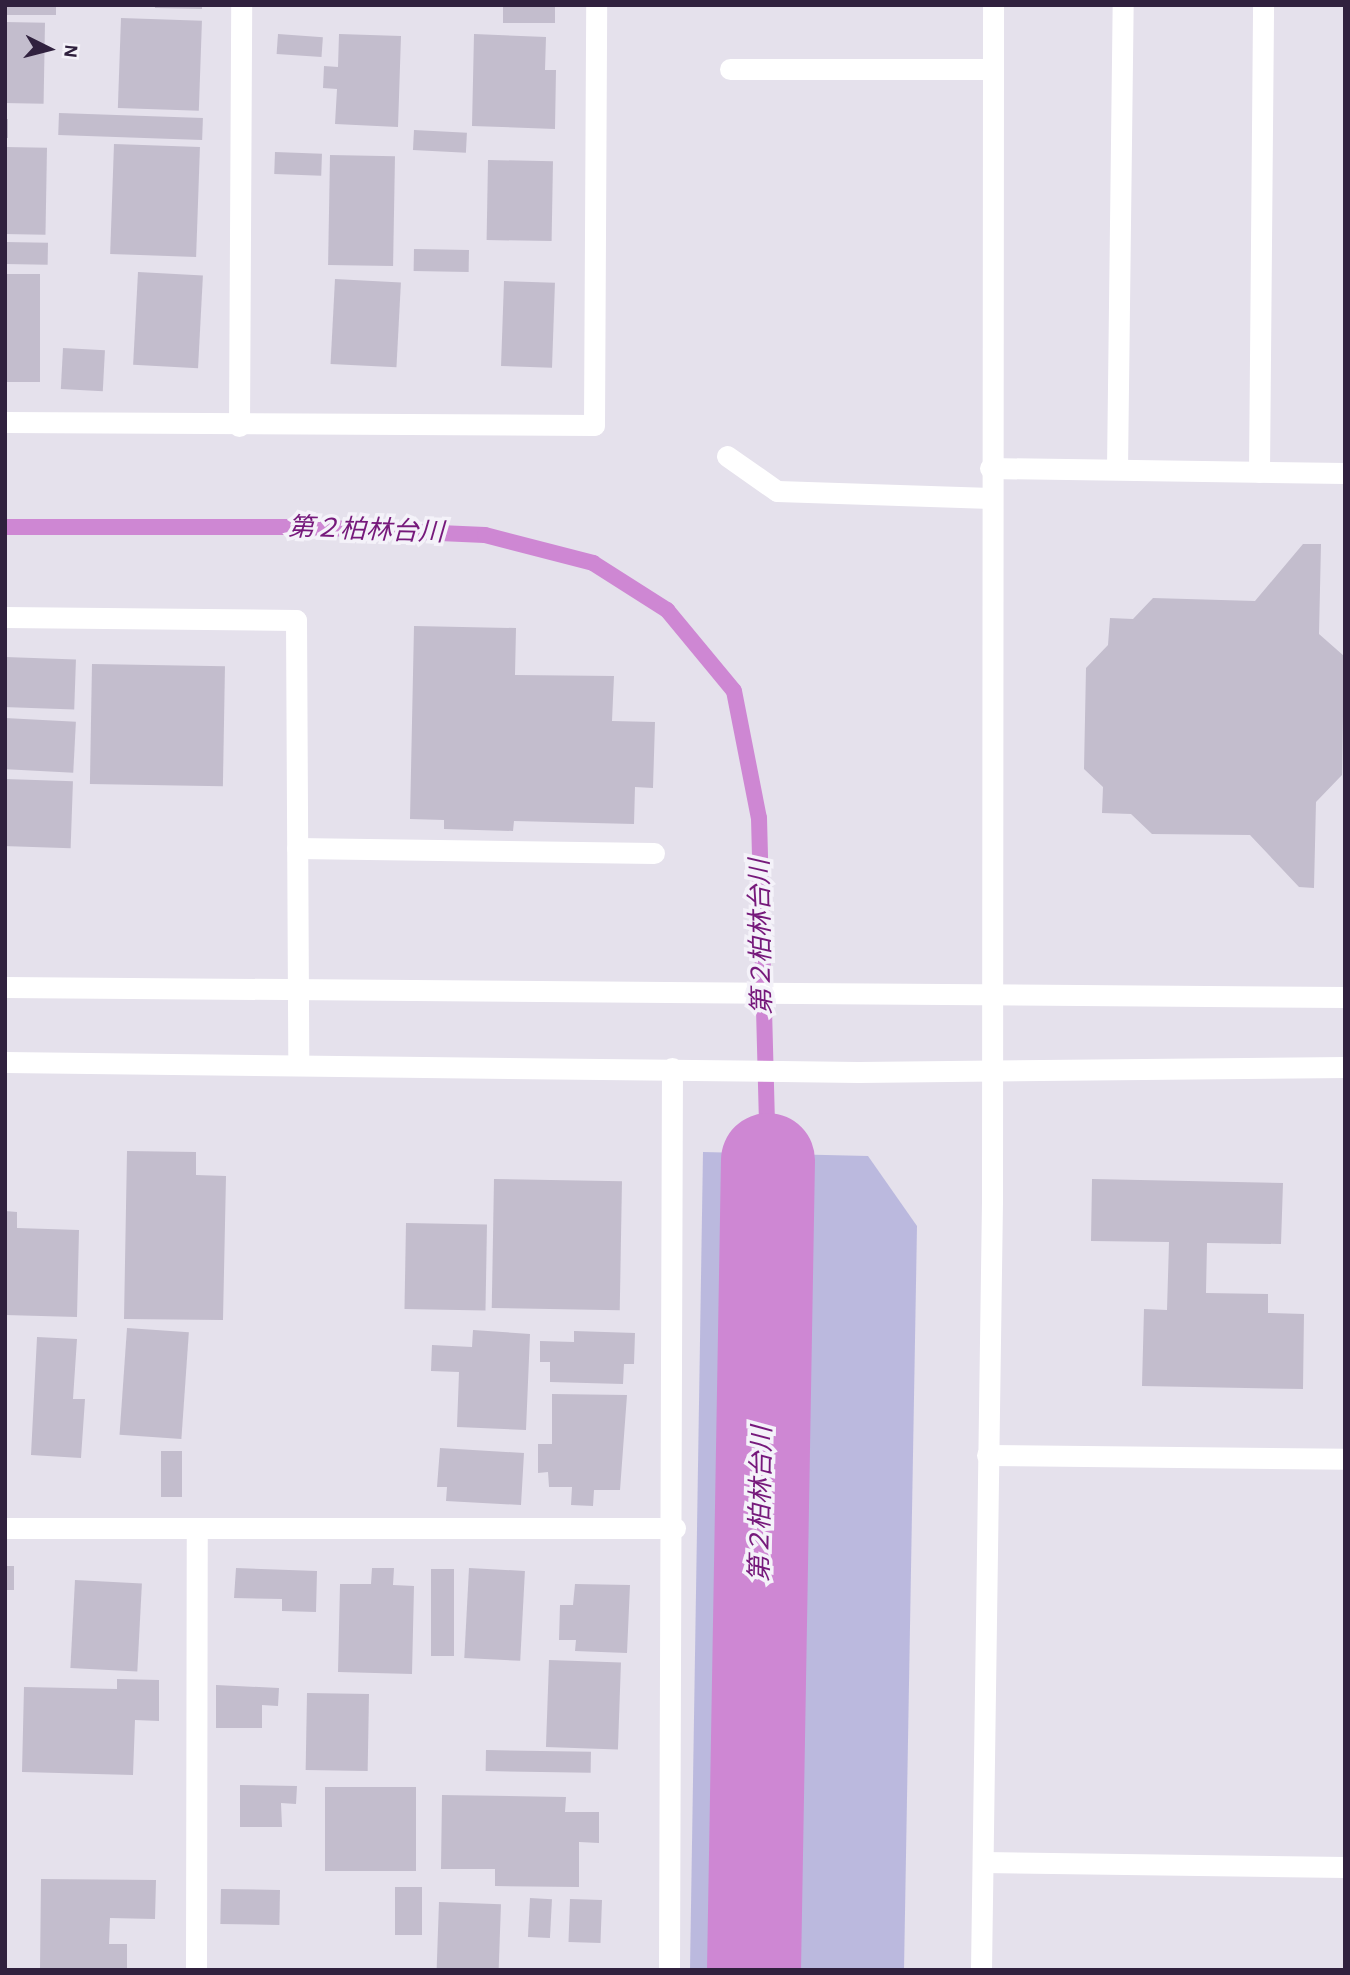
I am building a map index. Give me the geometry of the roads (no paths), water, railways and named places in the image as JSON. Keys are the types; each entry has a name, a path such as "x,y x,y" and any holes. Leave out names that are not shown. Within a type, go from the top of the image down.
{"street":[{"path":"239,426 241,5"},
{"path":"5,422 239,426 594,425 596,5"},
{"path":"981,1970 991,1070 990,467 993,5"},
{"path":"1117,469 1123,5"},
{"path":"1259,472 1263,5"},
{"path":"730,69 993,69"},
{"path":"727,456 777,491 991,498"},
{"path":"990,467 1345,473"},
{"path":"5,617 296,620 298,1063"},
{"path":"297,848 654,853"},
{"path":"5,987 298,987 816,998 991,993 1345,997"},
{"path":"5,1062 298,1063 817,1072 1345,1068"},
{"path":"669,1970 675,1528 672,1068"},
{"path":"987,1455 1345,1458"},
{"path":"5,1528 675,1528"},
{"path":"197,1528 197,1970"},
{"path":"983,1862 1345,1867"}],"waterway":[{"name":"第２柏林台川","path":"5,527 304,527 485,535 593,563 667,610 734,691 759,818 768,1160"},
{"name":"第２柏林台川","path":"754,1970 768,1160"}]}
